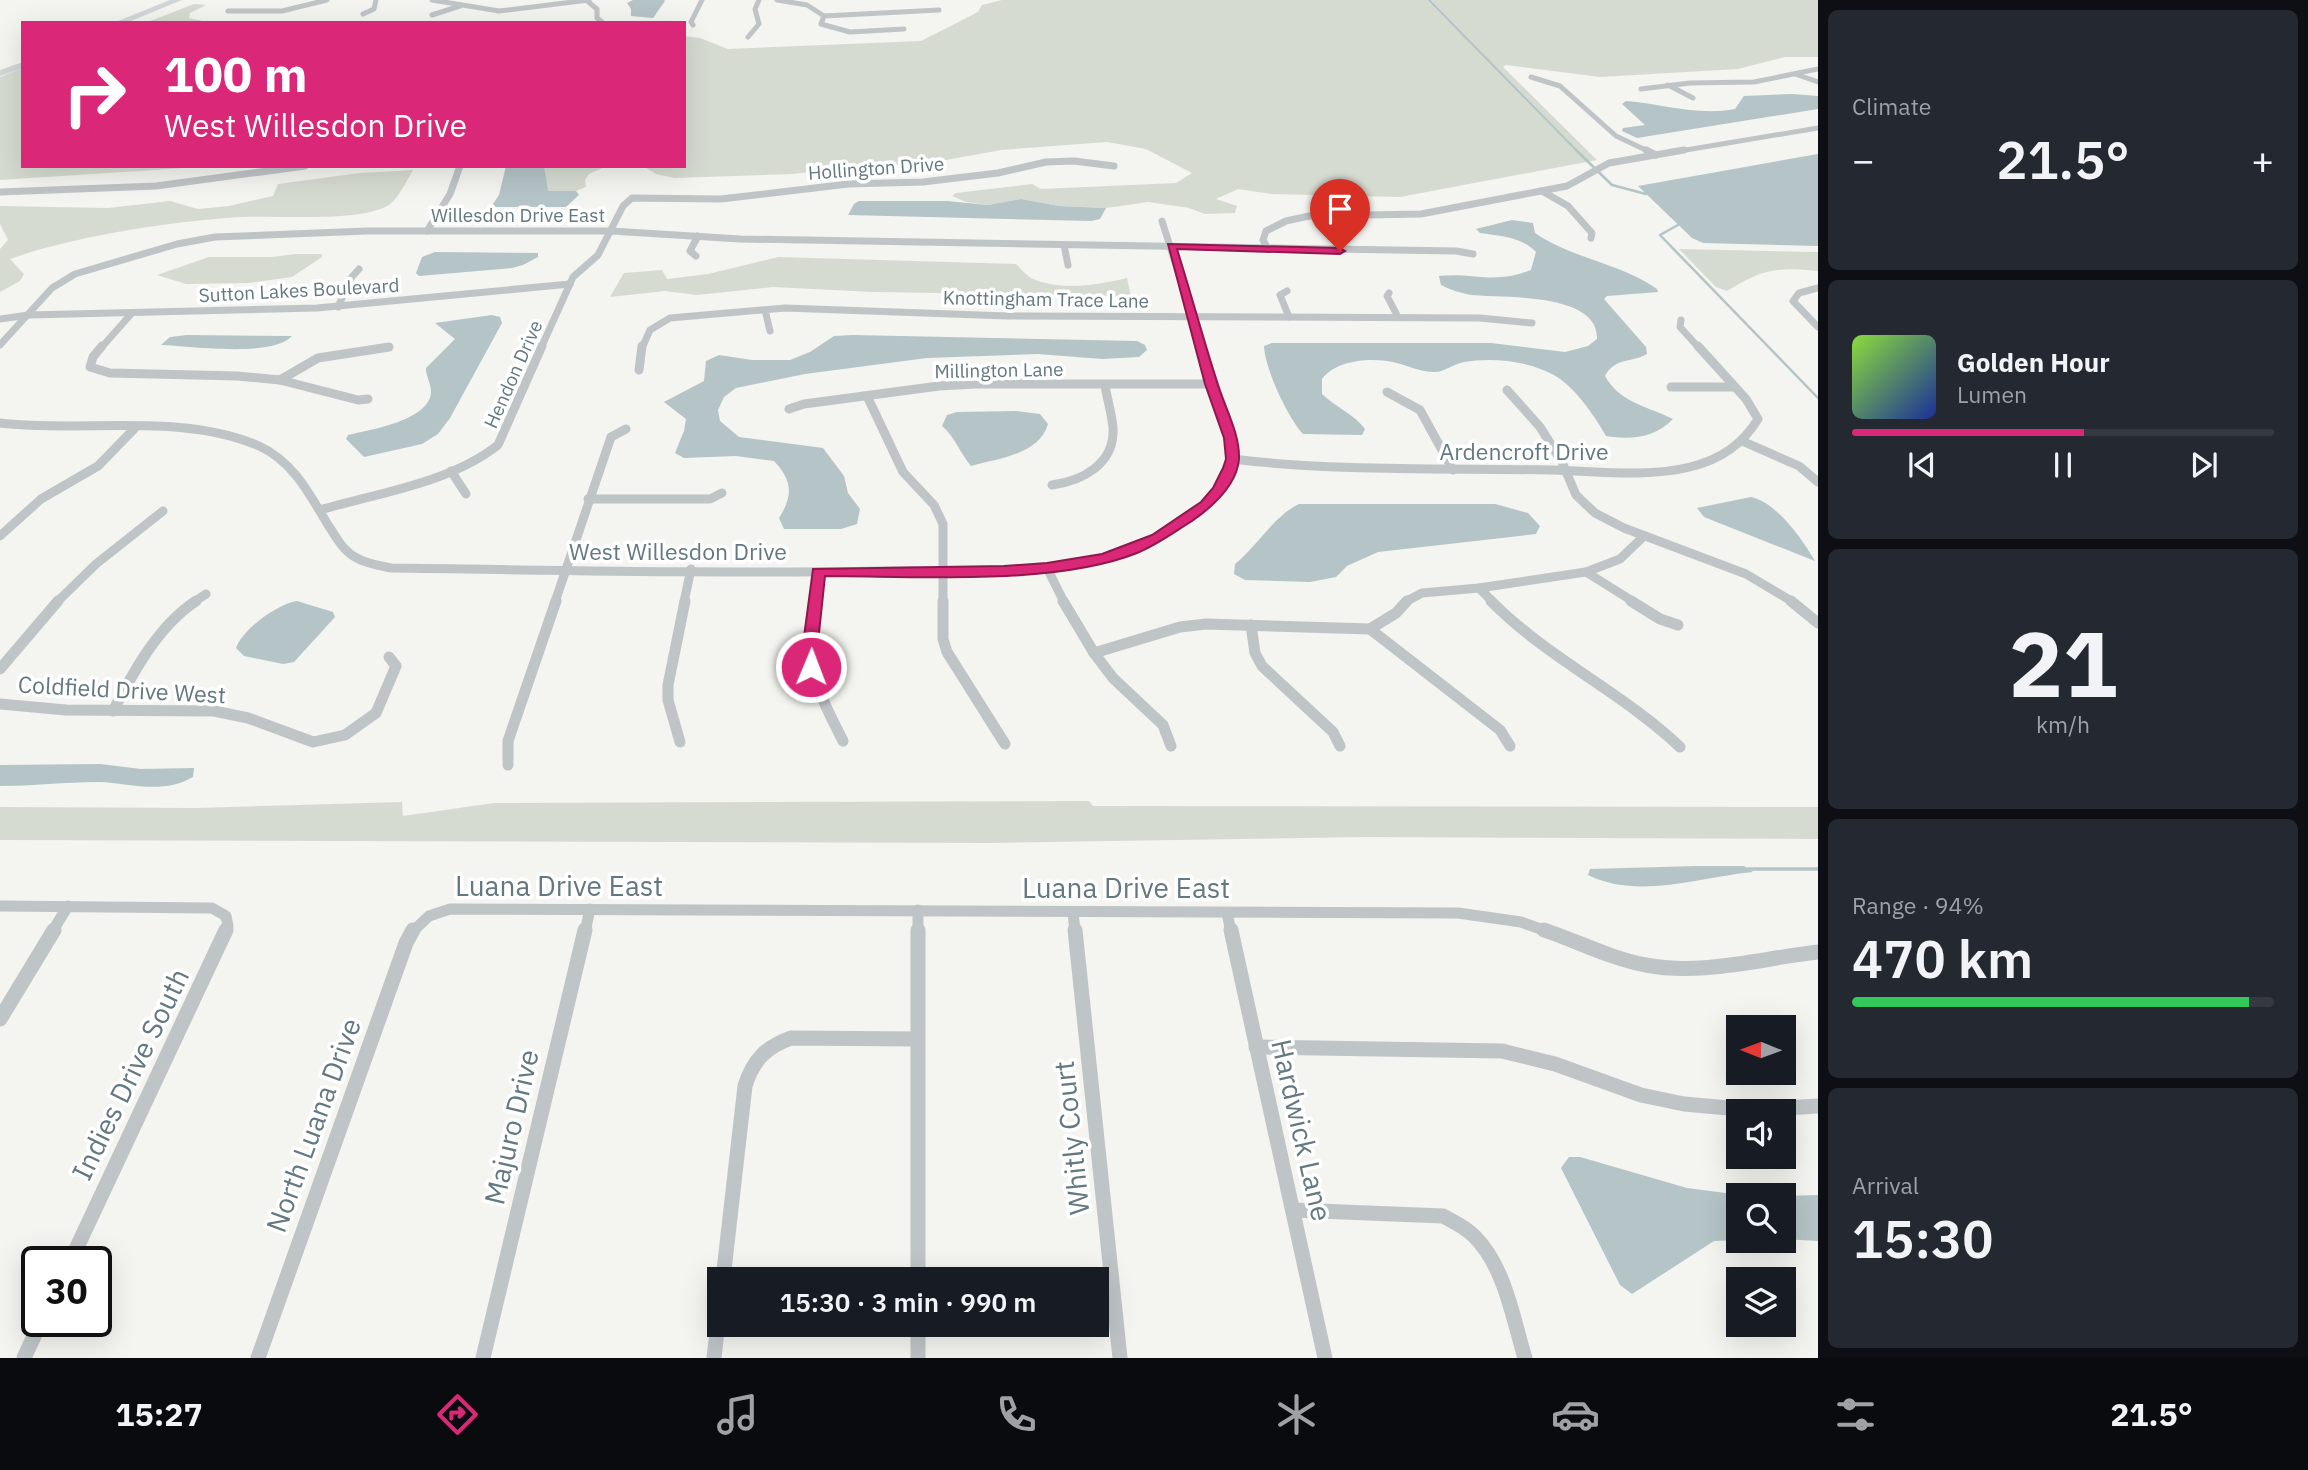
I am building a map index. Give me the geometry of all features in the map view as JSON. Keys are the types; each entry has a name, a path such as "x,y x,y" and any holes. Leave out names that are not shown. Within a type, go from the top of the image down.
{"highway":[{"path":"123,21 181,2"},
{"path":"139,21 181,2"},
{"path":"0,66 21,59"},
{"path":"0,74 21,66"}],"street":[{"path":"228,10 282,11 327,0"},
{"path":"363,14 374,9 376,0"},
{"path":"432,0 518,13 587,0 597,9 597,18 601,21"},
{"path":"694,25 691,22 702,0"},
{"path":"748,37 759,24 755,9 759,0"},
{"path":"778,0 802,3 814,0"},
{"path":"802,3 824,16 939,10"},
{"path":"432,15 460,6"},
{"path":"824,16 821,24 832,29 856,32 904,29"},
{"path":"822,32 832,29"},
{"path":"1641,89 1667,85 1754,82 1818,69"},
{"path":"1795,75 1818,82"},
{"path":"1531,77 1560,86 1616,136 1656,155"},
{"path":"1667,85 1693,98"},
{"path":"1268,249 1263,240 1266,231 1296,218 1421,214 1581,182 1607,163 1818,128"},
{"name":"Hollington Drive","path":"636,195 721,199 848,184 923,182 998,173 1046,162 1074,161 1114,166"},
{"path":"0,192 135,188 220,181 294,168"},
{"path":"427,230 450,194 459,168"},
{"path":"794,191 800,203"},
{"path":"1542,191 1568,206 1592,233 1591,238"},
{"name":"Hendon Drive","path":"320,510 451,471 481,459 498,445 570,285 579,270 598,255 623,206 636,195"},
{"path":"1161,221 1230,438 1232,459"},
{"name":"Willesdon Drive East","path":"0,345 52,288 75,274 188,242 227,236 427,230 611,230 740,239 1456,251 1473,254"},
{"path":"696,256 690,251 698,236"},
{"path":"1064,245 1068,265"},
{"path":"338,307 351,278 359,269"},
{"name":"Sutton Lakes Boulevard","path":"0,319 29,315 338,307 570,285"},
{"path":"1818,288 1799,293 1793,301 1818,327"},
{"path":"1287,291 1280,295 1289,317"},
{"path":"1389,293 1387,296 1398,317"},
{"path":"765,310 771,331"},
{"name":"Knottingham Trace Lane","path":"665,320 765,310 1007,316 1480,318 1532,323"},
{"path":"656,311 665,320"},
{"name":"Sutton Lakes Boulevard","path":"0,312 29,315"},
{"path":"132,313 93,357 90,367 110,373 237,376 279,380 358,400 368,399"},
{"path":"639,370 647,332 657,322 665,320"},
{"path":"1681,320 1680,327 1754,409 1758,419 1742,441 1799,466 1818,482"},
{"path":"279,380 297,365 315,357 389,347"},
{"name":"Millington Lane","path":"789,409 804,404 976,384 1211,384"},
{"path":"1052,485 1071,484 1090,473 1107,455 1112,443 1113,429 1105,385"},
{"path":"1671,387 1734,387"},
{"path":"1507,390 1524,403 1566,471 1575,496 1588,509 1644,536 1721,562 1765,581 1797,602 1818,623"},
{"path":"1387,392 1420,410 1453,470"},
{"path":"867,396 903,472 934,505 943,524 943,639 947,652 1005,744"},
{"name":"West Willesdon Drive","path":"0,423 179,429 213,433 261,447 274,453 294,470 344,548 375,565 411,569 818,572 1047,568 1104,558 1131,550 1179,524 1206,505 1219,490 1232,459"},
{"path":"0,536 41,499 98,466 134,429"},
{"path":"508,765 508,741 588,499 611,436 626,429"},
{"name":"Ardencroft Drive","path":"1232,459 1293,468 1566,471 1680,468 1707,462 1742,441"},
{"path":"451,471 466,494"},
{"path":"588,499 710,499 722,493"},
{"path":"0,669 57,602 112,548 163,511"},
{"path":"1094,653 1119,643 1180,627 1206,624 1370,629 1396,613 1406,601 1422,593 1479,588 1586,572 1620,559 1644,536"},
{"path":"1047,568 1073,621 1094,653 1113,678 1163,725 1171,746"},
{"path":"680,742 668,700 668,685 691,569"},
{"path":"818,572 811,667 817,687 843,741"},
{"path":"1586,572 1596,581 1660,619 1678,625"},
{"path":"1479,588 1516,625 1660,726 1680,747"},
{"path":"113,711 125,688 168,626 191,602 205,594"},
{"path":"1251,625 1255,653 1262,666 1333,732 1340,746"},
{"path":"1370,629 1500,730 1510,746"},
{"name":"Coldfield Drive West","path":"0,704 113,711 214,711 248,718 313,742 345,735 376,713 396,666 388,657"},
{"path":"0,906 68,906"},
{"path":"0,1019 68,906"},
{"name":"Indies Drive South","path":"68,906 218,910 226,916 228,926 77,1246"},
{"name":"Luana Drive East","path":"426,916 450,909 1458,913 1521,922 1645,965 1662,968 1696,969 1818,952"},
{"name":"Majuro Drive","path":"483,1358 590,909"},
{"path":"918,910 918,1267"},
{"name":"Whitly Court","path":"1073,912 1121,1358"},
{"name":"Hardwick Lane","path":"1227,913 1325,1358"},
{"name":"North Luana Drive","path":"258,1358 406,943 412,929 426,916"},
{"path":"724,1267 736,1156 749,1069 767,1048 791,1038 917,1039"},
{"path":"1256,1046 1502,1051 1528,1054 1640,1094 1672,1101 1755,1111 1818,1105"},
{"path":"1293,1210 1443,1216 1461,1225 1476,1237 1489,1255 1500,1278 1525,1358"},
{"path":"24,1358 34,1337"},
{"path":"715,1358 717,1337"},
{"path":"918,1337 918,1358"}],"shaded area":[{"path":"633,0 665,1 653,18 631,16 627,3"},
{"path":"1002,0 1818,0 1818,57 1785,57 1738,69 1600,77 1506,65 1503,67 1597,160 1400,197 1271,194 1238,189 1216,199 1237,206 1235,213 1205,214 1189,208 1148,202 1106,208 1059,206 1021,199 988,205 966,202 952,196 956,193 1032,184 1041,189 1176,183 1192,173 1146,149 1107,142 1001,150 924,164 792,174 675,178 656,174 646,168 686,168 686,36 700,38 728,49 921,41 978,12 982,5"},
{"path":"194,4 206,5 190,13 189,18 203,21 150,21"},
{"path":"21,69 21,168 185,168 0,180 0,77"},
{"path":"1744,96 1818,96 1818,109 1637,138 1622,131 1623,128 1645,125 1622,104 1626,101 1721,111 1735,109"},
{"path":"1818,154 1818,246 1703,243 1692,238 1638,186"},
{"path":"506,168 544,168 548,191 576,191 579,195 566,207 491,207 499,195"},
{"path":"544,168 602,168 589,174 585,180 586,187 576,191 547,191"},
{"path":"413,170 392,202 375,211 338,216 241,217 185,222 93,237 36,251 10,259 24,274 20,281 0,292 0,249 8,240 0,224 0,206 108,208 170,201 198,209 229,206 273,196 278,184 360,173"},
{"path":"1021,199 1059,206 1106,208 1100,219 1091,221 848,215 859,201 947,201 988,205"},
{"path":"1512,220 1533,223 1535,233 1550,242 1628,273 1657,289 1658,292 1607,296 1604,299 1646,347 1647,354 1619,363 1605,376 1626,398 1673,419 1650,434 1624,438 1606,436 1577,394 1562,380 1533,366 1510,361 1475,361 1434,372 1388,361 1367,360 1337,367 1322,379 1322,394 1361,424 1365,429 1362,435 1303,434 1278,392 1268,367 1264,346 1272,343 1491,343 1565,352 1588,346 1597,339 1593,324 1582,313 1566,305 1546,300 1472,295 1441,285 1439,276 1506,277 1531,270 1536,252 1530,247 1510,238 1480,233 1476,229"},
{"path":"1679,249 1818,252 1818,271 1770,271 1727,291 1716,287"},
{"path":"435,252 538,253 538,257 512,268 419,276 416,273 422,257"},
{"path":"322,254 322,257 292,277 248,283 186,284 157,275 209,257 272,257"},
{"path":"778,257 1016,264 1033,279 1056,285 1092,285 1127,278 1131,296 874,292 773,287 697,295 665,291 610,297 624,273 662,270 667,279 708,274"},
{"path":"492,315 500,317 502,323 450,418 438,434 422,444 364,457 346,439 348,435 411,416 429,400 431,390 426,368 455,339 435,323"},
{"path":"292,336 282,343 249,349 161,345 170,337"},
{"path":"834,336 1137,341 1145,345 1147,350 1139,357 1102,359 1038,354 927,358 805,374 736,388 724,397 718,410 720,421 739,437 823,448 844,476 848,493 860,509 857,524 841,529 784,529 779,518 789,496 788,482 774,461 736,456 684,458 675,453 686,419 664,402 704,381 706,361 719,355 752,360 790,360 810,352"},
{"path":"1016,411 1040,414 1048,424 1036,443 1017,454 971,466 942,426 947,415 957,412"},
{"path":"1751,497 1761,500 1779,514 1815,561 1704,517 1697,508"},
{"path":"1299,504 1495,504 1528,513 1540,526 1536,534 1378,552 1347,566 1336,577 1310,582 1245,580 1234,574 1235,564 1282,516"},
{"path":"297,601 333,612 335,617 294,662 283,664 244,656 236,648 245,633 261,619 280,607"},
{"path":"100,764 141,769 194,768 193,777 170,786 146,787 98,782 0,786 0,765"},
{"path":"1089,801 1093,806 1818,807 1818,839 1365,837 989,843 0,840 0,807 197,808 402,802 403,816 494,803"},
{"path":"1744,866 1753,872 1648,886 1627,886 1588,875 1590,869"},
{"path":"1569,1157 1580,1157 1687,1188 1726,1193 1726,1240 1714,1241 1632,1294 1620,1285 1561,1168"},
{"path":"1818,1195 1818,1241 1796,1240 1796,1196"}],"waterway":[{"path":"1429,0 1577,151"},
{"path":"1577,151 1612,185 1646,194"},
{"path":"1678,225 1660,235 1818,398"},
{"path":"1748,869 1818,869"}],"route":[{"path":"811,667 818,572 1047,568 1104,558 1131,550 1157,538 1206,505 1219,490 1230,468 1230,438 1211,384 1171,246 1340,251"}]}
